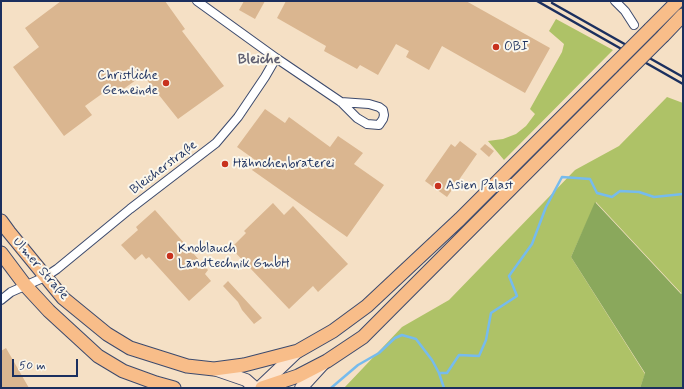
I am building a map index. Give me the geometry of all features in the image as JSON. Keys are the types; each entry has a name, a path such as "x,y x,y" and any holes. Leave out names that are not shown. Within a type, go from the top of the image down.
{"main road":[{"path":"259,388 298,351 333,331 367,306 460,219 678,1"},
{"path":"262,388 298,376 327,361 363,337 683,16"},
{"name":"Ulmer Straße","path":"1,220 63,298 108,334 130,348 188,366 214,368 246,380 255,388"},
{"name":"Ulmer Straße","path":"1,253 25,285 49,311 98,356 123,371 174,388"},
{"path":"214,368 244,365 298,351"},
{"path":"300,388 327,361"}],"street":[{"path":"197,1 276,58 341,102 357,118 366,124 379,125 383,119 383,110 379,107 369,104 341,102"},
{"path":"614,1 625,11 634,25"},
{"name":"Bleicherstraße","path":"1,300 11,292 45,277 57,269 130,209 216,143 238,117 276,58"}],"green space":[{"path":"556,19 613,50 504,160 488,141 503,139 516,134 526,126 535,114 530,109 562,52 564,44 549,31"},
{"path":"667,97 683,103 682,294 596,202 571,257 645,374 640,388 344,388 402,327 449,300 575,170 619,146"},
{"path":"595,202 681,294 683,292 683,388 640,388 645,373 571,257"}],"building":[{"path":"61,1 165,1 185,29 182,31 224,86 178,119 143,75 115,95 110,88 85,106 92,115 64,136 13,67 39,47 25,28"},
{"path":"244,1 265,1 255,19 239,10"},
{"name":"OBI","path":"286,1 466,1 550,48 525,93 442,46 429,70 406,57 409,51 396,44 378,75 360,65 357,69 324,51 326,46 277,18"},
{"path":"265,109 285,123 289,117 330,147 338,136 363,153 354,164 384,185 347,237 252,170 258,162 237,147"},
{"path":"460,141 477,154 447,197 425,181 451,144 455,147"},
{"path":"485,144 494,151 489,157 480,149"},
{"path":"273,203 284,215 293,206 348,264 318,292 313,286 289,309 231,248 246,233 244,231"},
{"name":"Knoblauch Landtechnik GmbH","path":"155,210 208,270 205,274 211,281 189,301 149,257 146,259 142,254 135,260 121,245 138,230 136,227"},
{"path":"228,281 262,318 254,324 242,310 238,302 223,286"},
{"path":"6,348 29,388 1,388 1,351"}],"waterway":[{"path":"331,388 358,365 379,353 395,338 402,335 416,339 432,360 439,373 447,373 459,355 479,356 486,340 491,313 517,296 509,276 532,244 546,207 562,177 590,179 597,193 612,197 620,191 639,192 654,197 683,194"},
{"path":"439,373 444,388"}],"railway":[{"path":"537,1 683,84"},
{"path":"552,3 683,77"}],"place":[{"name":"OBI","path":"496,47"},
{"name":"Christliche Gemeinde","path":"166,83"},
{"name":"Hähnchenbraterei","path":"225,164"},
{"name":"Asien Palast","path":"438,186"},
{"name":"Knoblauch Landtechnik GmbH","path":"170,256"}],"district":[{"name":"Bleiche","path":"259,60"}]}
